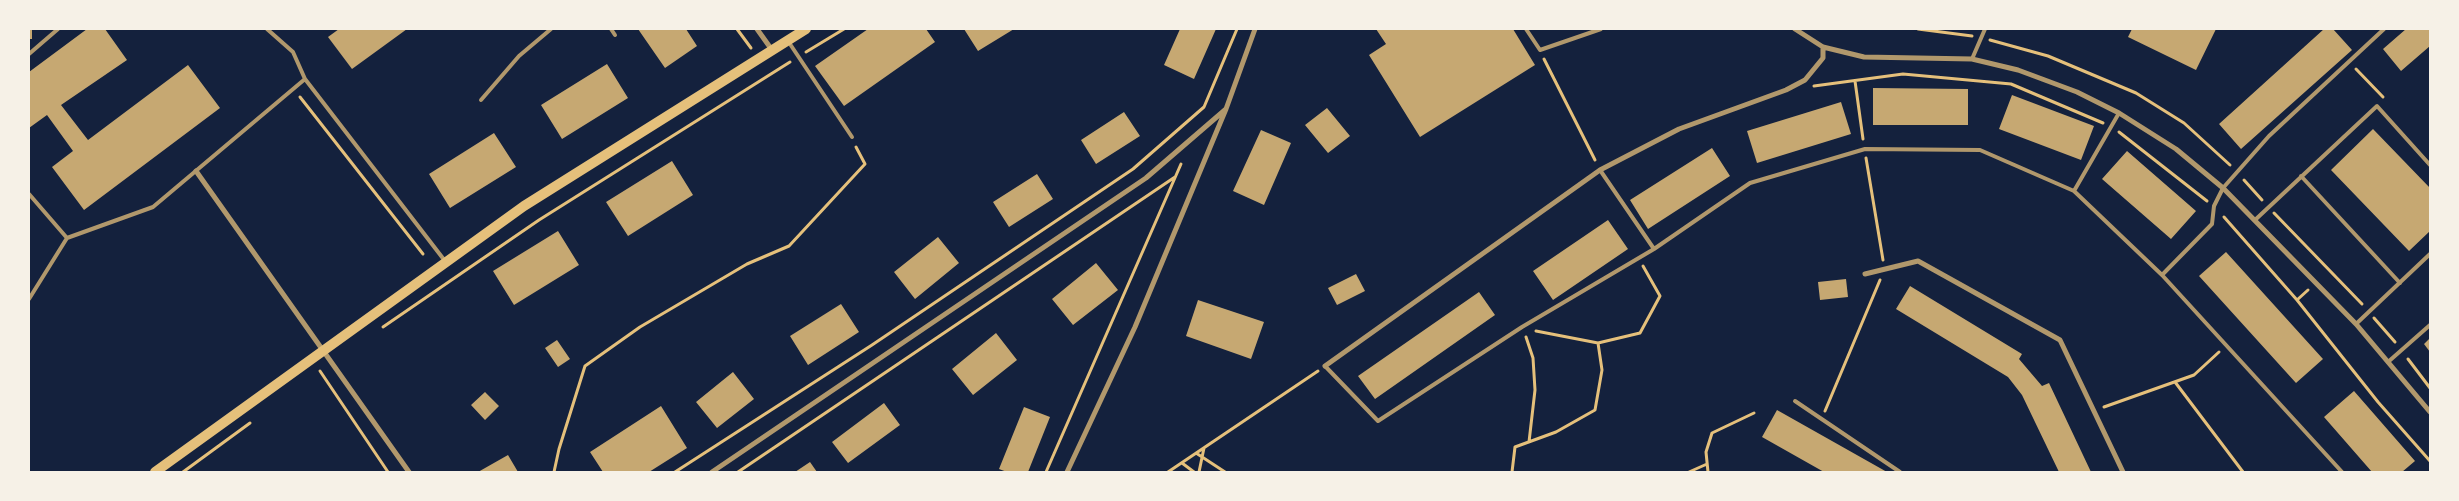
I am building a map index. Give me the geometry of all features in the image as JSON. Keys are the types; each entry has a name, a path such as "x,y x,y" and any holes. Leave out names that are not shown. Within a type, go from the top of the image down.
{"main road":[{"path":"155,472 524,206 806,29"}],"street":[{"path":"757,29 772,51"},
{"path":"1067,472 1135,327 1226,109 1255,29"},
{"path":"1795,29 1823,47 1864,57 1972,59 2018,70 2078,92 2119,113 2176,149 2223,188 2314,284 2356,324 2430,412"},
{"path":"1325,366 1600,170 1680,129 1786,90 1805,80 1824,58 1823,47"},
{"path":"712,472 1146,178 1226,109"},
{"path":"196,171 409,472"},
{"path":"1865,274 1918,261 2060,340 2123,472"}],"lane":[{"path":"29,54 58,29"},
{"path":"267,29 293,52 305,79 446,262"},
{"path":"481,100 520,56 551,29"},
{"path":"611,29 615,35"},
{"path":"1526,29 1540,50 1601,29"},
{"path":"1972,59 1985,29"},
{"path":"2162,275 2212,224 2214,206 2223,188 2269,136 2384,29"},
{"path":"788,41 852,138"},
{"path":"29,299 67,238 153,207 305,79"},
{"path":"2255,220 2377,106 2430,165"},
{"path":"2074,191 2119,113"},
{"path":"1325,366 1378,421 1522,327 1654,249 1750,183 1864,149 1980,150 2074,191 2162,275 2342,472"},
{"path":"1600,170 1654,249"},
{"path":"2301,176 2400,283"},
{"path":"29,194 67,238"},
{"path":"2356,324 2430,254"},
{"path":"2388,362 2430,325"},
{"path":"1795,401 1900,472"}],"path":[{"path":"382,327 539,220 844,29"},
{"path":"1201,115 1237,29"},
{"path":"1540,50 1600,170"},
{"path":"1786,90 1903,74 2011,84 2112,126 2214,206 2297,300 2378,402 2430,461"},
{"path":"1822,419 1885,269 1864,149 1855,80"},
{"path":"294,88 423,254"},
{"path":"675,472 872,345 1133,169 1204,107"},
{"path":"554,472 559,448 585,366 640,327 747,264 789,246 864,164 852,138"},
{"path":"1046,472 1182,161"},
{"path":"738,472 1175,177"},
{"path":"1522,327 1598,343 1640,333 1660,296 1638,258"},
{"path":"1522,327 1533,358 1535,390 1529,442"},
{"path":"1512,472 1515,447 1556,432 1595,410 1602,370 1598,343"},
{"path":"2094,411 2194,375 2226,345"},
{"path":"312,377 334,364"},
{"path":"1168,472 1325,366"},
{"path":"320,371 388,472"},
{"path":"2175,382 2243,472"},
{"path":"1708,472 1706,452 1712,432 1754,413"},
{"path":"183,472 256,419"},
{"path":"1199,472 1204,448"},
{"path":"1196,454 1225,472"},
{"path":"1182,463 1194,472"},
{"path":"1690,472 1707,464"}],"building":[{"path":"29,29 32,29 32,39 29,39"},
{"path":"87,29 105,29 127,60 61,105 88,140 188,65 220,108 84,210 52,167 73,151 47,115 29,128 29,72"},
{"path":"339,29 407,29 352,69 328,37"},
{"path":"638,29 686,29 697,46 665,68"},
{"path":"868,29 926,29 935,42 844,106 815,66"},
{"path":"964,29 1014,29 978,51"},
{"path":"1180,29 1216,29 1194,79 1164,65"},
{"path":"1376,29 1513,29 1535,65 1420,137 1369,55 1386,44"},
{"path":"2132,29 2216,29 2196,70 2128,37"},
{"path":"2324,29 2333,29 2352,50 2241,149 2219,124"},
{"path":"2406,29 2430,29 2430,46 2401,71 2383,49"},
{"path":"607,64 628,98 562,139 541,105"},
{"path":"1873,88 1968,89 1968,125 1873,125"},
{"path":"2012,95 2094,126 2081,160 1999,129"},
{"path":"1841,102 1851,134 1757,163 1747,131"},
{"path":"1327,108 1350,136 1328,153 1305,125"},
{"path":"1124,112 1140,136 1096,164 1081,140"},
{"path":"2373,129 2430,188 2430,231 2409,251 2331,170"},
{"path":"1261,130 1291,143 1264,205 1233,191"},
{"path":"494,133 516,167 450,208 429,174"},
{"path":"1712,148 1730,176 1648,229 1630,200"},
{"path":"2127,151 2196,211 2171,239 2102,179"},
{"path":"672,161 693,195 628,236 606,202"},
{"path":"1037,174 1053,199 1009,227 993,202"},
{"path":"1608,220 1628,249 1553,300 1533,271"},
{"path":"558,231 579,265 514,305 493,271"},
{"path":"938,237 959,263 915,299 894,272"},
{"path":"2226,252 2323,359 2296,383 2199,276"},
{"path":"1096,263 1118,290 1073,325 1052,299"},
{"path":"1356,274 1365,291 1337,305 1328,288"},
{"path":"1846,279 1848,297 1820,300 1818,282"},
{"path":"1910,286 2022,354 2019,359 2042,386 2049,383 2091,472 2059,472 2022,395 2008,377 1896,309"},
{"path":"1479,292 1495,315 1375,399 1358,376"},
{"path":"1198,300 1264,322 1251,359 1186,336"},
{"path":"841,304 859,332 808,365 790,336"},
{"path":"996,333 1017,360 973,395 952,369"},
{"path":"2430,338 2430,352 2424,344"},
{"path":"557,340 570,359 558,367 545,348"},
{"path":"733,372 754,399 717,428 696,402"},
{"path":"2354,391 2415,461 2402,472 2372,472 2324,417"},
{"path":"485,392 499,406 485,420 471,405"},
{"path":"884,403 900,425 848,463 832,442"},
{"path":"661,406 687,448 649,472 603,472 590,452"},
{"path":"1024,407 1050,417 1028,472 1007,472 999,469"},
{"path":"1777,410 1887,472 1824,472 1762,437"},
{"path":"508,455 518,472 478,472"},
{"path":"810,462 817,472 795,472"}]}
